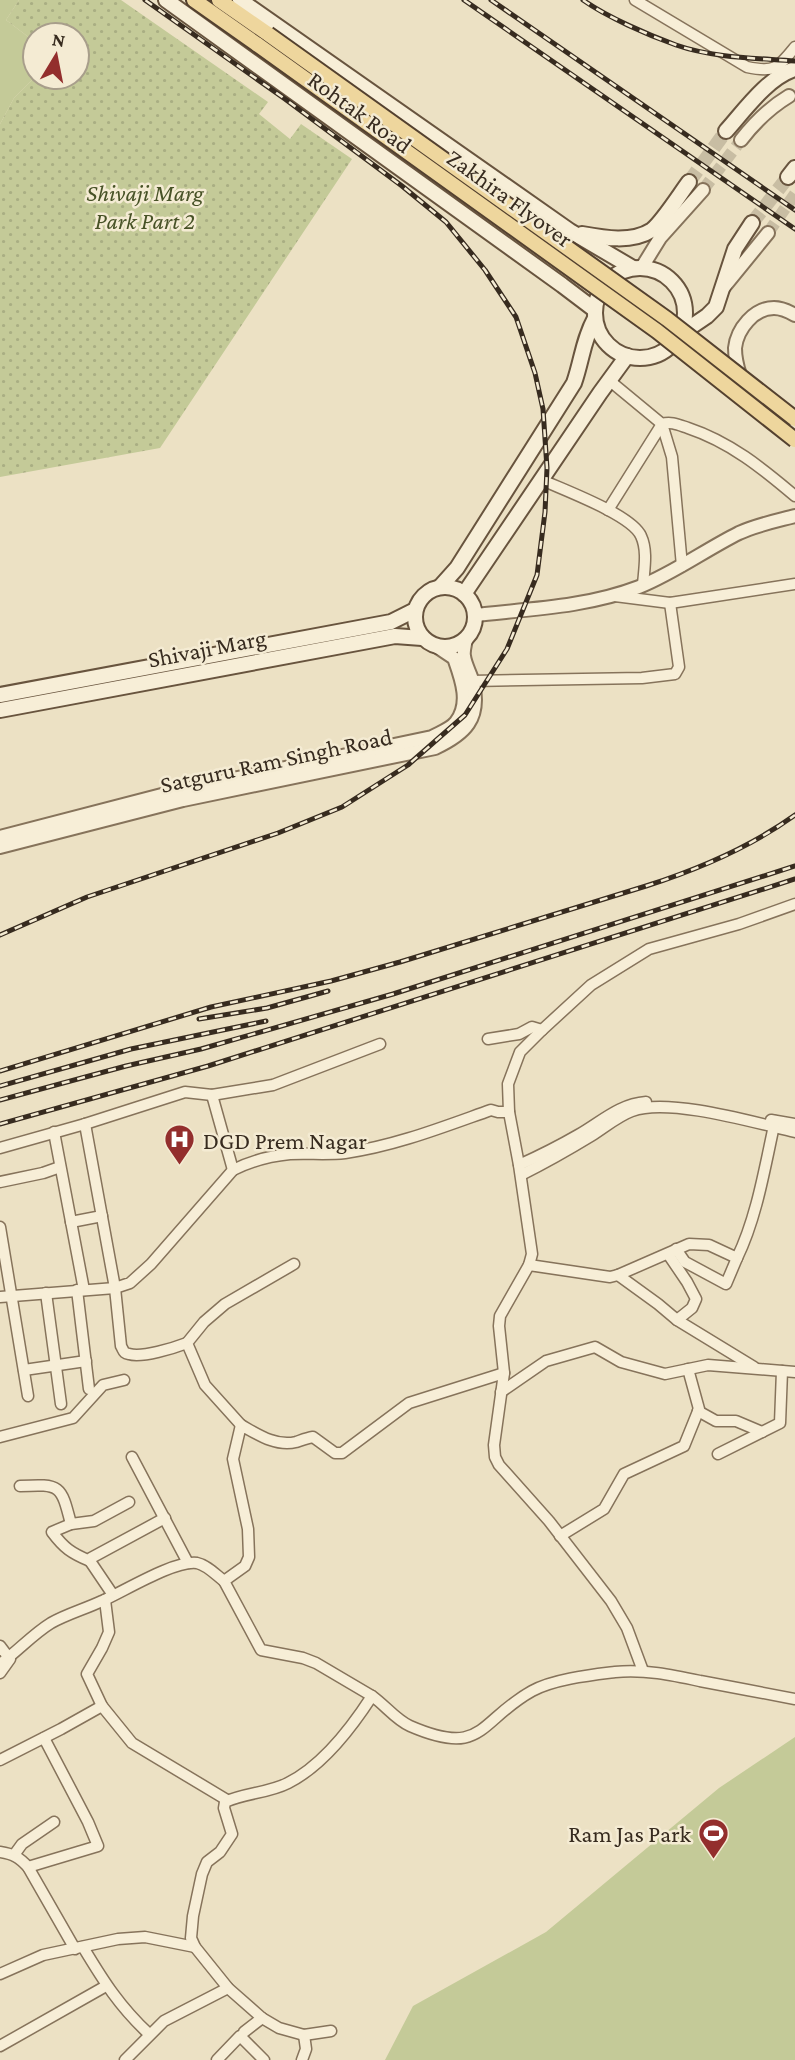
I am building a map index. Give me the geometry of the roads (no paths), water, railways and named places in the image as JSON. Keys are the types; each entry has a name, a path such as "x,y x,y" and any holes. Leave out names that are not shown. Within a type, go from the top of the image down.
{"main road":[{"name":"Rohtak Road","path":"166,0 562,285 595,314"},
{"name":"Zakhira Flyover","path":"194,0 657,331 795,440"},
{"name":"Zakhira Flyover","path":"219,0 667,318 795,419"},
{"name":"Rohtak Road","path":"240,0 570,231 640,268"},
{"path":"726,131 773,81 795,69"},
{"path":"570,231 598,237 639,237 654,228 689,182"},
{"path":"659,222 660,239"},
{"path":"595,314 598,331 605,342 615,351 627,356 651,356 671,345 716,307 735,249 752,223"},
{"path":"440,587 453,588 464,594 472,604 475,615 473,628 466,639 452,647 436,646 422,638 415,625 415,610 420,600 440,587 457,568 574,383 587,333 595,314 598,295 607,282 619,273 640,268 660,273 672,281 680,293 684,307 684,322 679,336"},
{"path":"464,594 627,356"},
{"name":"Shivaji Marg","path":"0,695 391,622 415,610"},
{"name":"Shivaji Marg","path":"0,710 395,636 422,638"}],"street":[{"path":"635,0 747,67 765,71 781,64 795,47"},
{"path":"751,103 792,96"},
{"path":"741,140 769,109 792,96"},
{"path":"640,268 660,239 703,190"},
{"path":"723,289 768,233"},
{"path":"740,375 735,345 752,316 759,311 773,308 795,315"},
{"path":"610,381 662,424 672,457 681,566"},
{"path":"662,424 675,423 736,450 795,496"},
{"path":"608,510 662,424"},
{"path":"542,480 608,510 629,522 641,534 645,550 643,586"},
{"path":"475,615 571,605 615,596 643,586 738,534 795,516"},
{"path":"615,596 670,603 795,584"},
{"path":"472,681 642,678 676,674 679,667 670,603"},
{"name":"Satguru Ram Singh Road","path":"0,847 183,800 435,748 452,740 465,729 475,712 472,681 464,656 466,639"},
{"name":"Satguru Ram Singh Road","path":"0,837 181,790 432,737 455,724 463,709 464,686 454,657 436,646"},
{"path":"643,1671 619,1612 495,1457 494,1445 503,1373 500,1316 529,1265 532,1254 509,1112 508,1084 520,1052 591,985 649,949 718,930 795,904"},
{"path":"488,1039 519,1034 532,1027 542,1030"},
{"path":"0,1148 185,1091 212,1095 273,1085 380,1044"},
{"path":"212,1095 233,1170"},
{"path":"520,1170 630,1104 657,1101 685,1103 775,1124 795,1132"},
{"path":"0,1297 115,1288 130,1283 151,1264 233,1170 260,1158 289,1154 344,1153 412,1138 491,1110 509,1112"},
{"path":"85,1124 115,1288 121,1346 124,1351 132,1355 187,1343 204,1322 225,1304 294,1264"},
{"path":"775,1124 795,1124"},
{"path":"672,1251 685,1262 726,1284 744,1243 775,1124"},
{"path":"54,1132 81,1290 89,1389"},
{"path":"0,1182 60,1167"},
{"path":"71,1222 102,1216"},
{"path":"0,1227 28,1396"},
{"path":"529,1265 600,1276 618,1275 689,1244 709,1245 737,1258"},
{"path":"672,1251 696,1299 692,1308 677,1320"},
{"path":"618,1275 677,1320 756,1368"},
{"path":"46,1293 61,1404"},
{"path":"187,1343 205,1385 241,1425 264,1438 278,1441 293,1443 313,1437 335,1454 342,1453 409,1403 503,1373"},
{"path":"501,1392 546,1361 595,1347 621,1362 666,1374 708,1365 795,1372"},
{"path":"24,1370 86,1361"},
{"path":"560,1536 604,1510 624,1474 684,1446 698,1411 688,1369"},
{"path":"718,1454 780,1423 782,1371"},
{"path":"0,1437 73,1418 103,1385 124,1380"},
{"path":"698,1411 716,1421 736,1421 762,1432"},
{"path":"224,1581 245,1566 249,1557 248,1530 233,1459 241,1425"},
{"path":"132,1457 188,1563"},
{"path":"20,1486 45,1485 60,1491 71,1524"},
{"path":"129,1502 94,1521 71,1524 52,1532 63,1547 90,1561 109,1598 109,1632 87,1674 102,1706 132,1744 227,1800"},
{"path":"90,1561 93,1556 164,1518"},
{"path":"0,1673 7,1659 49,1625 133,1584 188,1563 202,1564 224,1581 261,1650 316,1663 372,1696 407,1725 438,1736 463,1738 479,1733 532,1691 592,1675 643,1671 795,1699"},
{"path":"0,1646 7,1659"},
{"path":"331,2031 304,2035 278,2028 262,2018 228,1988 194,1947 191,1938 193,1916 207,1862 220,1852 232,1834 224,1808 227,1800 288,1783 308,1769 349,1729 372,1696"},
{"path":"0,1759 102,1706"},
{"path":"28,1867 98,1846 44,1738"},
{"path":"14,1855 22,1844 54,1822"},
{"path":"0,1852 14,1855 28,1867 106,1986 127,2013 149,2034"},
{"path":"0,1974 43,1955 118,1939 145,1937 194,1947"},
{"path":"0,2046 106,1986"},
{"path":"125,2060 164,2021 228,1988"},
{"path":"244,2032 262,2018"},
{"path":"302,2060 306,2049 304,2035"},
{"path":"217,2060 240,2036 264,2060"}],"tunnel":[{"path":"689,182 726,131"},
{"path":"703,190 741,140"},
{"path":"752,223 788,177"},
{"path":"768,233 795,194"}],"railway":[{"path":"0,935 87,897 278,833 342,807 408,765 465,715 507,649 537,575 545,512 547,468 543,409 535,373 516,317 485,270 446,222 402,186 145,0"},
{"path":"464,0 795,229"},
{"path":"491,0 795,210"},
{"path":"583,0 628,25 690,49 735,57 795,61"},
{"path":"0,1071 211,1007 331,981 400,962 646,886 723,856 760,838 795,815"},
{"path":"0,1100 201,1049 393,994 795,866"},
{"path":"0,1124 208,1066 795,879"},
{"path":"199,1019 267,1008 328,991"},
{"path":"0,1086 131,1049 266,1021"}],"place":[{"name":"DGD Prem Nagar","path":"180,1167"},
{"name":"Ram Jas Park","path":"714,1860"}],"park label":[{"name":"Shivaji Marg Park Part 2","path":"145,206"}]}
